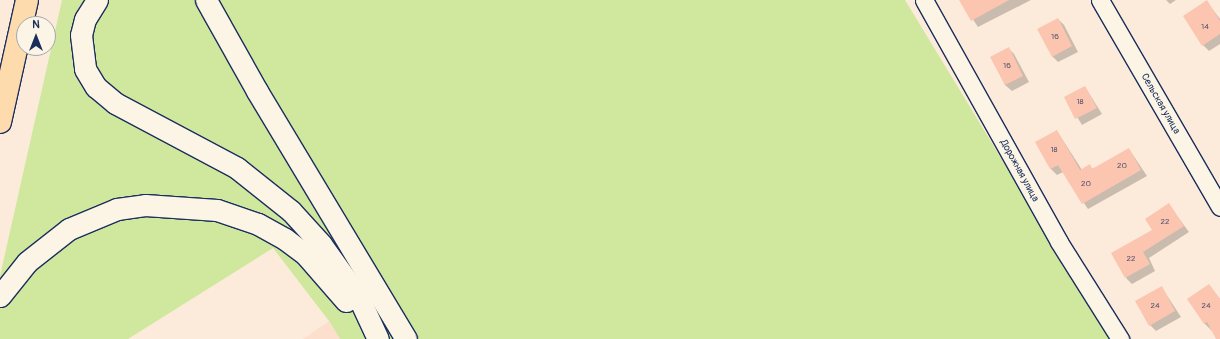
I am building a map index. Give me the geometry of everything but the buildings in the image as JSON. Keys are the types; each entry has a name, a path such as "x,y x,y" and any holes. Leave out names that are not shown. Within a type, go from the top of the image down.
{"highway":[{"path":"0,122 27,0"}],"street":[{"path":"98,0 85,19 81,35 85,69 96,87 115,103 237,168 291,211 321,244 358,296 376,339"},
{"path":"197,0 257,91"},
{"path":"206,0 257,91 406,339"},
{"name":"Дорожная улица","path":"924,0 1059,242 1120,339"},
{"name":"Сельская улица","path":"1100,0 1220,207"},
{"path":"0,296 27,262 69,229 117,209 146,205 183,206 217,210 258,224 285,239 306,255 328,279 376,339"}],"shaded area":[{"path":"329,321 340,339 303,339"}],"green space":[{"path":"62,0 905,0 1111,339 340,339 329,321 273,248 128,339 0,339 0,276 49,56 56,56 56,27"}]}
